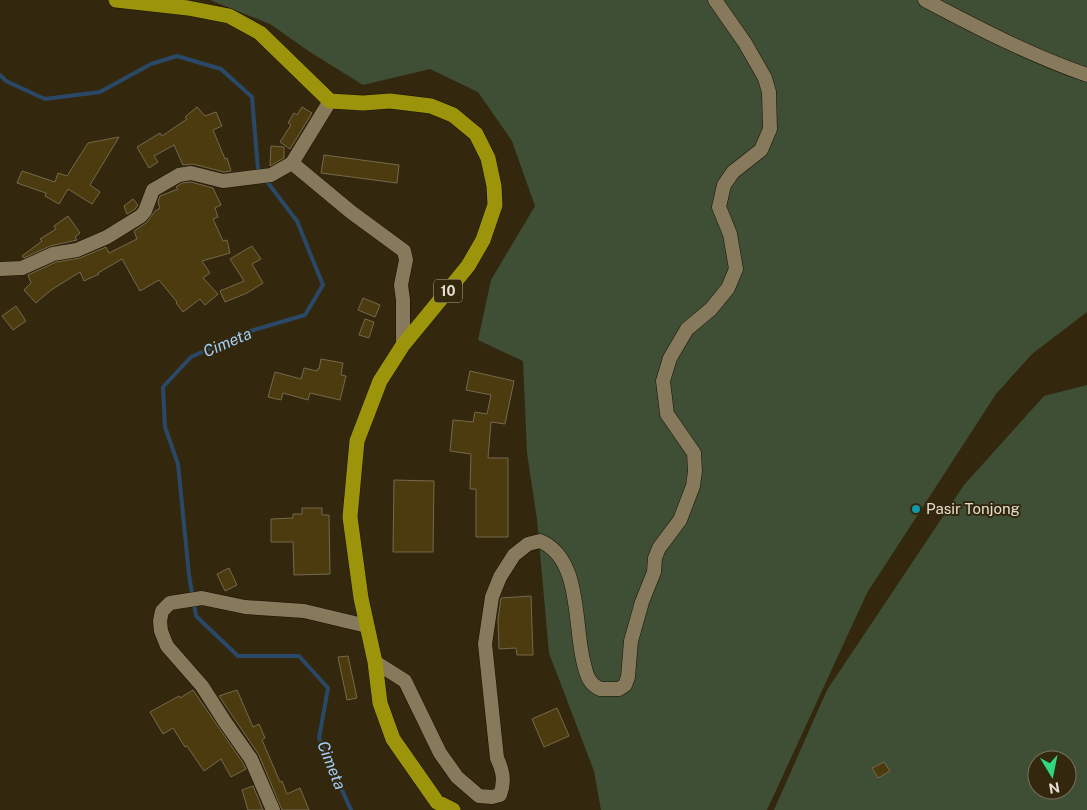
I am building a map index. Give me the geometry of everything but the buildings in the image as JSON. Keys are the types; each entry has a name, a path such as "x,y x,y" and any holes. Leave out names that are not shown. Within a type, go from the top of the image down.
{"highway":[{"path":"116,0 188,8 229,16 260,33 330,101"},
{"name":"10","path":"330,101 363,104 390,101 431,106 453,115 476,134 488,158 494,186 494,205 483,240 468,266 402,345 380,381 357,441 350,518 361,598 375,662 380,703 393,738 437,802 453,810"}],"street":[{"path":"375,662 405,680 440,753 457,777 478,796 492,797 500,794 503,786 503,771 498,758 485,644 492,597 500,577 514,555 528,544 540,541 556,550 568,568 574,598 578,641 585,670 591,682 600,690 619,689 625,685 628,677 631,641 642,602 654,572 655,558 659,548 680,520 693,486 695,471 694,453 667,414 663,381 670,358 687,330 711,309 728,288 736,269 730,234 719,207 724,185 733,172 761,150 770,129 766,78 745,43 715,0"},
{"path":"925,0 1046,61 1087,75"},
{"path":"0,268 22,268 53,254 77,250 107,237 145,212 153,190 180,175 191,173 223,181 271,176 292,162 330,101"},
{"path":"292,162 351,212 404,252 406,260 401,285 403,300 402,345"},
{"path":"273,810 251,759 202,686 167,646 161,631 162,611 170,604 202,598 245,607 304,611 367,626"}],"green space":[{"path":"210,0 1087,0 1087,312 1032,354 996,394 867,593 767,810 601,810 594,771 549,653 537,519 527,453 523,361 478,340 491,280 535,206 512,141 478,92 430,69 363,85 270,24"},
{"path":"1087,385 1087,810 774,810 827,690 964,485 1044,396"}],"waterway":[{"name":"Cimeta","path":"0,75 6,81 45,99 100,92 151,64 177,56 221,69 252,97 258,170 261,174"},
{"name":"Cimeta","path":"265,179 297,221 323,285 305,315 247,332 191,357 163,387 165,427 178,464 189,575 196,616 238,656 299,656 328,688 319,738 351,810"}],"place":[{"name":"Pasir Tonjong","path":"916,509"}]}
